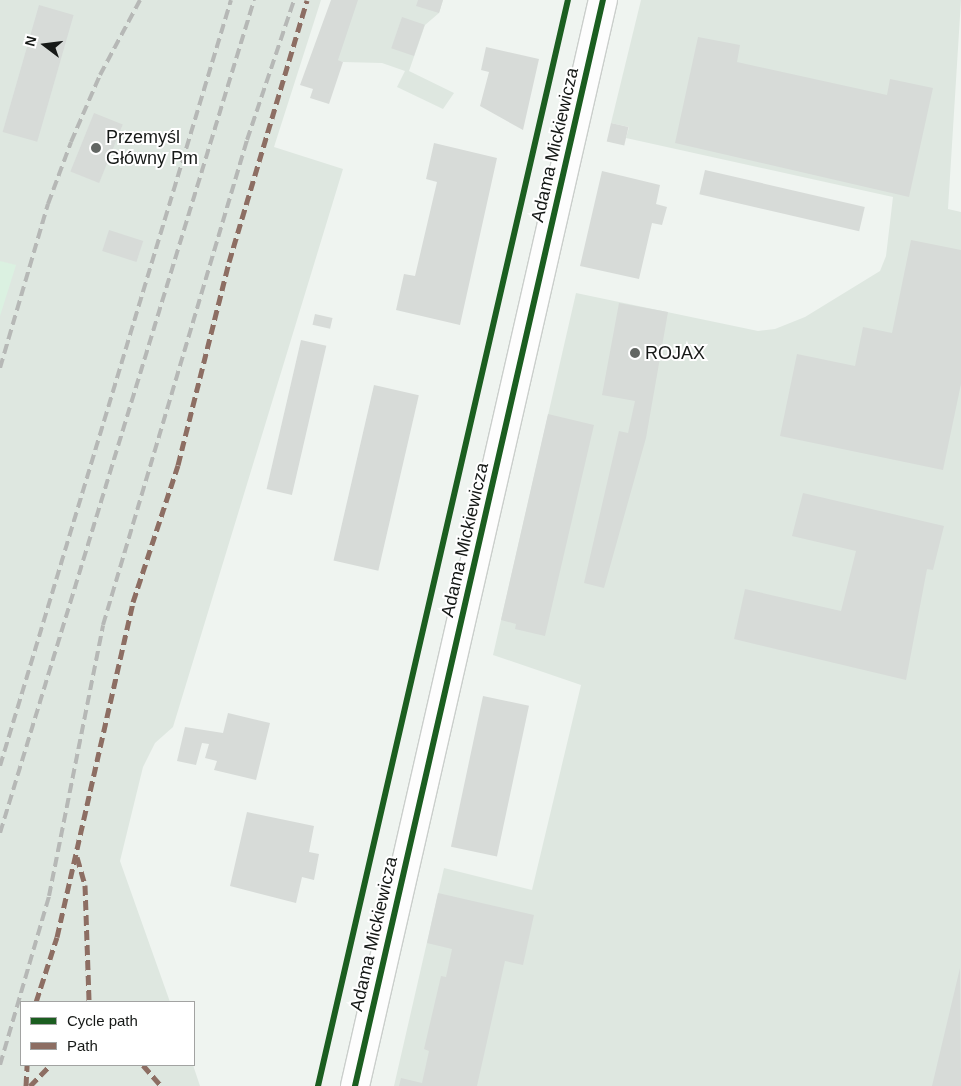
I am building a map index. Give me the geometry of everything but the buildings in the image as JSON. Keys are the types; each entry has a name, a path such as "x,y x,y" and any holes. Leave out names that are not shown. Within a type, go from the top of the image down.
{"main road":[{"name":"Adama Mickiewicza","path":"354,1086 603,0"}],"shaded area":[{"path":"0,0 321,0 274,147 343,169 173,727 155,743 143,767 120,861 170,1001 20,1001 20,1066 193,1066 200,1086 0,1086"},
{"path":"332,0 443,0 439,13 425,25 409,71 454,93 443,109 397,87 405,71 382,63 343,62 314,52"},
{"path":"641,0 961,0 948,209 961,212 961,1086 394,1086 444,868 532,890 581,685 493,655 576,293 758,331 775,329 805,317 880,271 886,256 893,197 626,138 629,127 611,123"}],"green space":[{"path":"0,261 16,265 0,316"}],"railway":[{"path":"0,368 48,204 71,142 100,75 140,0"},
{"path":"0,766 231,0"},
{"path":"0,833 254,0"},
{"path":"0,1065 49,896 103,625 247,140 294,0"}],"marked path":[{"path":"36,1001 57,937 133,602 178,465 229,262 307,0"},
{"path":"77,857 85,885 89,1001"},
{"path":"26,1086 27,1066"},
{"path":"30,1086 49,1066"},
{"path":"144,1066 161,1086"}],"cycle path":[{"path":"318,1086 568,0"},
{"path":"355,1086 603,0"}],"place":[{"name":"Przemyśl Główny Pm","path":"96,148"},
{"name":"ROJAX","path":"635,353"}]}
